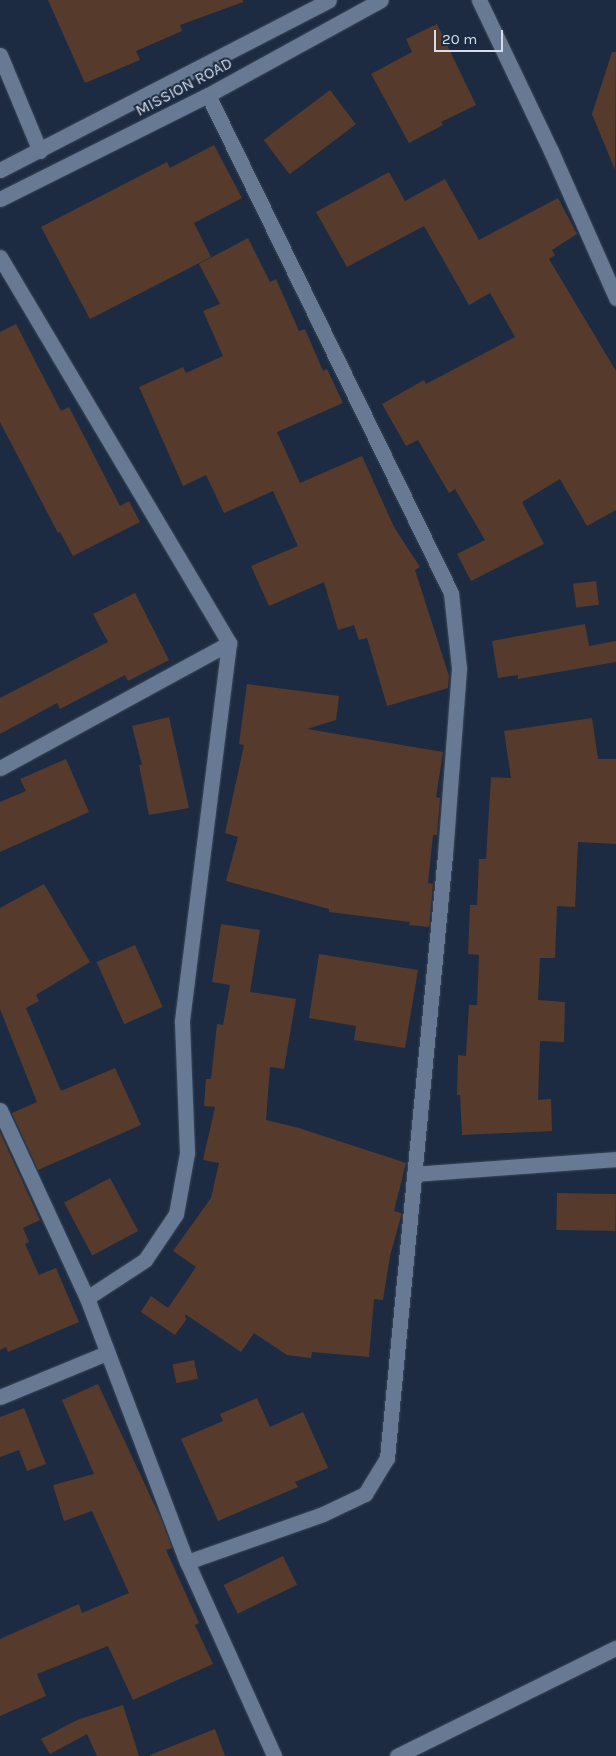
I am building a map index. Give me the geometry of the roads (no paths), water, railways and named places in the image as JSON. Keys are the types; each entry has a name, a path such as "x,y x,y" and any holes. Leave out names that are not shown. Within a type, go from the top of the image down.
{"street":[{"name":"MISSION ROAD","path":"0,170 329,0"},
{"name":"MISSION ROAD","path":"0,199 208,95 381,0"},
{"path":"479,0 552,151 616,298"},
{"path":"0,55 40,151"},
{"path":"187,1562 323,1514 365,1494 387,1458 445,855 459,668 451,594 208,95"},
{"path":"0,257 229,643 182,1022 187,1153 176,1214 145,1260 86,1298"},
{"path":"0,768 229,643"},
{"path":"0,1110 86,1298 187,1562 274,1756"},
{"path":"414,1174 616,1159"},
{"path":"0,1397 107,1353"},
{"path":"397,1756 616,1648"}]}
